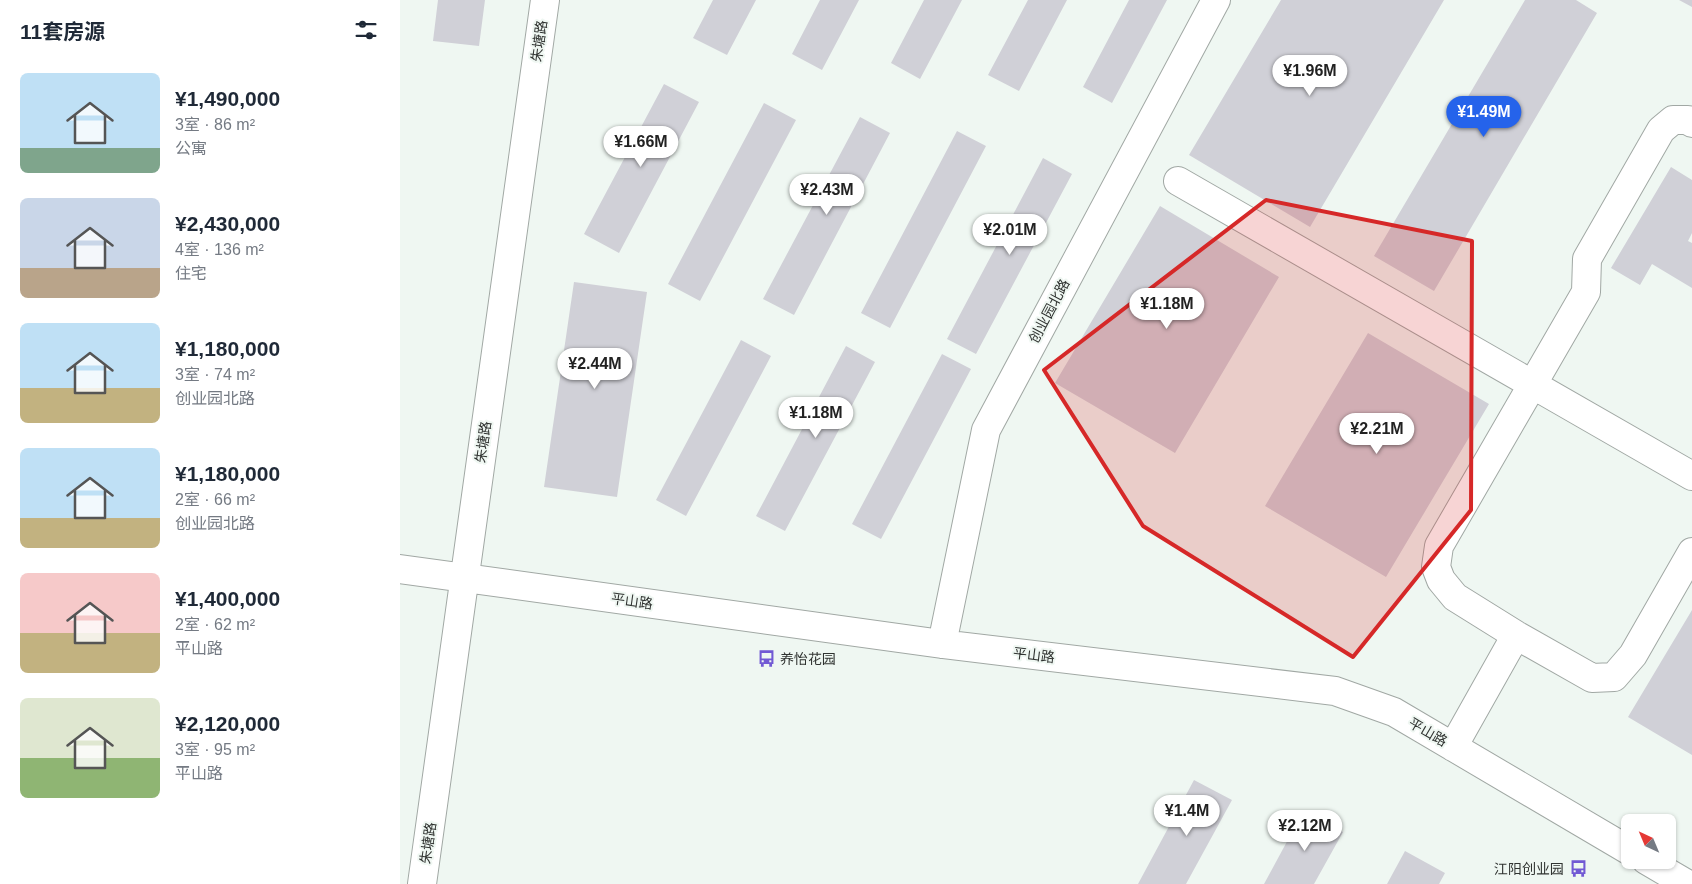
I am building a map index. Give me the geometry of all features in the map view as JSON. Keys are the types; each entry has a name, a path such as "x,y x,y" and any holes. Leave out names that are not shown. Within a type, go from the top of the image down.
{"street":[{"name":"朱塘路","path":"422,884 544,0"},
{"name":"创业园北路","path":"942,644 986,430 1216,0"},
{"path":"1692,123 1688,120 1673,120 1661,130 1587,259 1586,292 1439,546 1436,567 1441,580 1455,597 1516,635 1592,678 1614,677 1633,655 1692,552"},
{"path":"1178,181 1692,476"},
{"name":"平山路","path":"400,569 942,644 1336,692 1394,712 1621,846"},
{"path":"1453,747 1516,635"},
{"path":"1661,869 1687,884"}],"highlighted area":[{"path":"1266,200 1472,241 1471,510 1353,657 1143,526 1044,370"}],"building":[{"path":"438,0 485,0 479,46 433,41"},
{"path":"713,0 756,0 727,55 693,38"},
{"path":"820,0 859,0 822,70 792,54"},
{"path":"924,0 962,0 920,79 891,63"},
{"path":"1028,0 1067,0 1019,91 988,75"},
{"path":"1129,0 1167,0 1112,103 1083,87"},
{"path":"1281,0 1444,0 1310,227 1189,155"},
{"path":"1525,0 1576,0 1597,13 1434,291 1374,256"},
{"path":"1679,0 1692,0 1692,7"},
{"path":"664,84 699,102 619,253 584,234"},
{"path":"764,103 796,120 700,301 668,284"},
{"path":"860,117 890,133 794,315 763,299"},
{"path":"957,131 986,146 890,328 861,313"},
{"path":"1043,158 1072,174 976,354 947,339"},
{"path":"1671,167 1692,180 1692,233 1688,241 1692,243 1692,288 1652,264 1640,285 1611,268"},
{"path":"1160,206 1279,277 1175,453 1055,383"},
{"path":"574,282 647,292 617,497 544,487"},
{"path":"1368,333 1489,404 1386,577 1265,506"},
{"path":"741,340 771,356 686,516 656,500"},
{"path":"846,346 875,362 785,531 756,516"},
{"path":"942,354 971,369 881,539 852,524"},
{"path":"1692,610 1692,755 1628,717"},
{"path":"1194,780 1232,800 1186,884 1138,884"},
{"path":"1304,810 1343,832 1314,884 1264,884"},
{"path":"1405,851 1445,873 1439,884 1387,884"}],"place":[{"name":"养怡花园","path":"766,659"},
{"name":"江阳创业园","path":"1578,869"}]}
